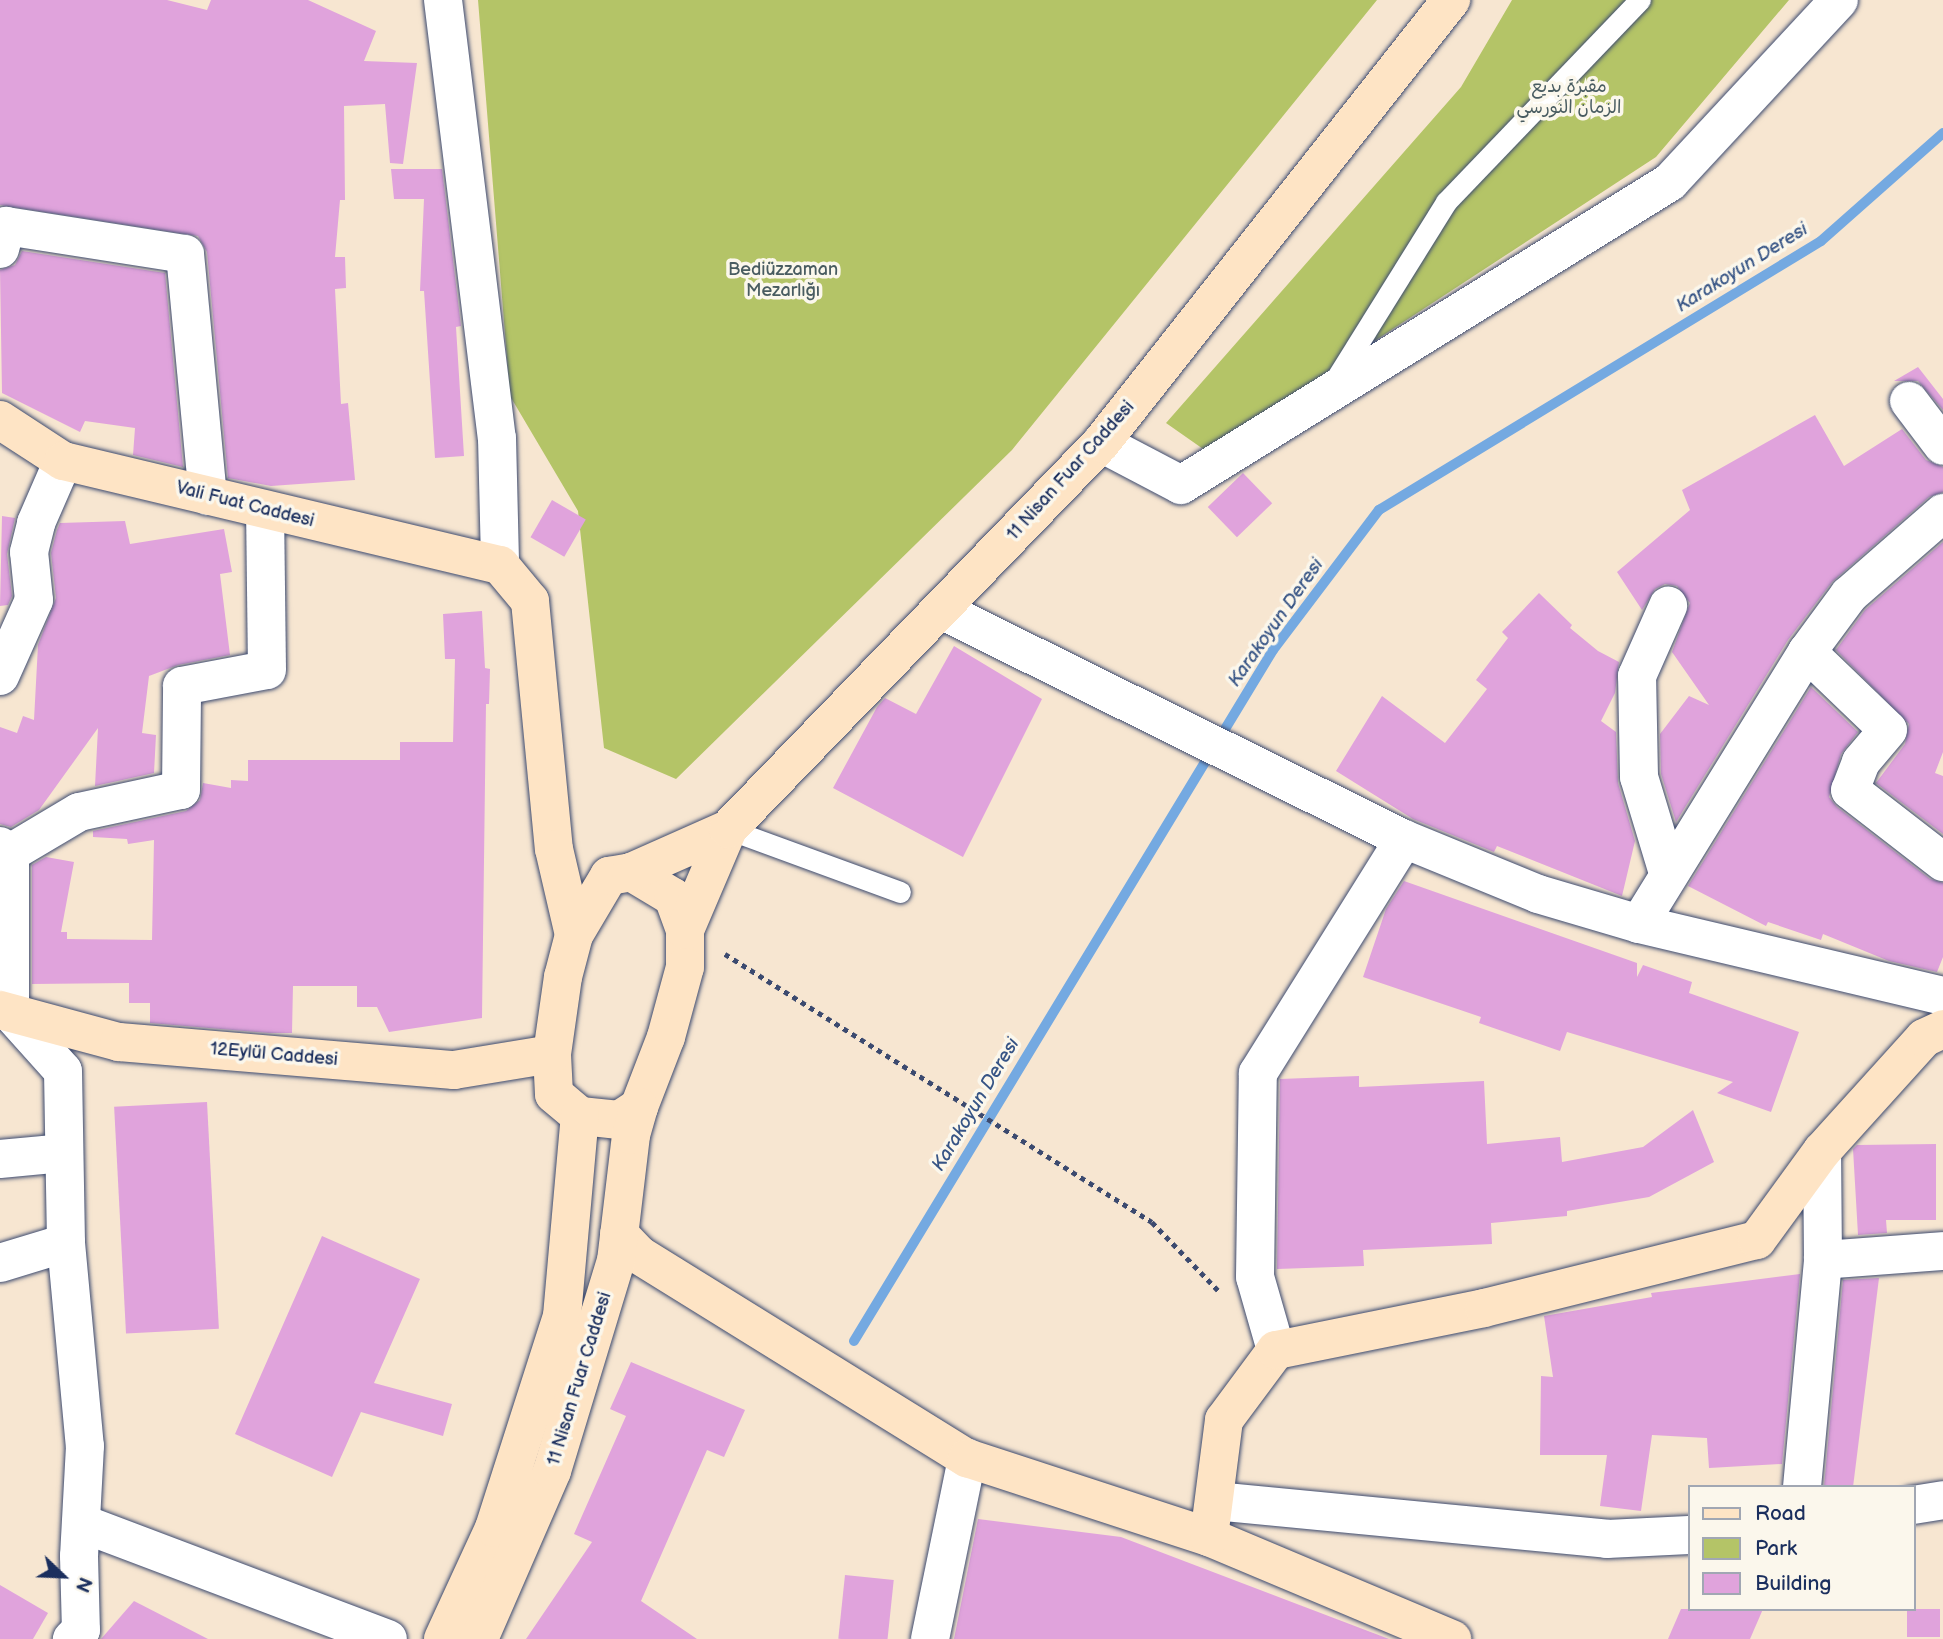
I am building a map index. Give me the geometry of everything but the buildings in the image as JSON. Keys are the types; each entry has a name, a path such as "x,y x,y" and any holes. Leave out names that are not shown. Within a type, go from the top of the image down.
{"main road":[{"name":"11 Nisan Fuar Caddesi","path":"479,1639 552,1471 616,1261 631,1135 666,1037 682,978 685,930 728,829 1101,443 1451,0"},
{"name":"Vali Fuat Caddesi","path":"0,420 63,461 500,565"},
{"path":"500,565 530,601 554,849 574,935"},
{"path":"639,1107 619,1120 580,1116 554,1094 552,1054 574,935 609,876 631,872 728,829"},
{"path":"631,872 673,897 685,930"},
{"name":"12Eylül Caddesi","path":"5,1011 119,1042 454,1070 552,1054"},
{"path":"1212,1519 1224,1420 1276,1350 1484,1307 1757,1240 1822,1151 1924,1038 1943,1029"},
{"name":"11 Nisan Fuar Caddesi","path":"443,1639 494,1528 562,1316 580,1116"},
{"path":"619,1234 639,1255 967,1458 1212,1519 1452,1639"}],"street":[{"path":"443,0 496,438 500,565"},
{"path":"1101,443 1181,485 1670,182 1839,0"},
{"path":"3,237 186,254 208,496"},
{"path":"1909,401 1943,446"},
{"path":"0,676 34,600 29,552 36,523 63,461"},
{"path":"72,1639 81,1630 81,1522 85,1446 66,1244 64,1071 5,1011 5,850 79,812 181,790 182,687 267,670 265,510"},
{"path":"1639,924 1668,873 1808,652 1849,595 1943,513"},
{"path":"1668,606 1637,676 1639,777 1668,873"},
{"path":"941,610 1404,839 1538,894 1639,924 1943,996"},
{"path":"1808,652 1888,730 1861,762 1850,790 1943,862"},
{"path":"1276,1350 1255,1277 1258,1073 1404,839"},
{"path":"1802,1485 1823,1260 1822,1151"},
{"path":"0,1159 63,1153"},
{"path":"0,1263 66,1244"},
{"path":"1823,1260 1943,1251"},
{"path":"930,1639 967,1458"},
{"path":"1915,1505 1943,1500"},
{"path":"1212,1519 1607,1539 1688,1535"},
{"path":"81,1522 388,1639"}],"lane":[{"path":"1328,393 1446,202 1640,0"},
{"path":"728,829 900,892"}],"path":[{"path":"685,930 801,998 1068,1172 1152,1222 1228,1301"}],"green space":[{"name":"Bediüzzaman Mezarlığı","path":"478,0 1377,0 1012,450 676,779 604,748 578,511 510,396"},
{"name":"مقبرة بديع الزمان النورسي","path":"1512,0 1789,0 1656,157 1206,451 1166,423 1461,87"}],"waterway":[{"name":"Karakoyun Deresi","path":"854,1341 1273,650 1379,510 1821,241 1943,133"}]}
